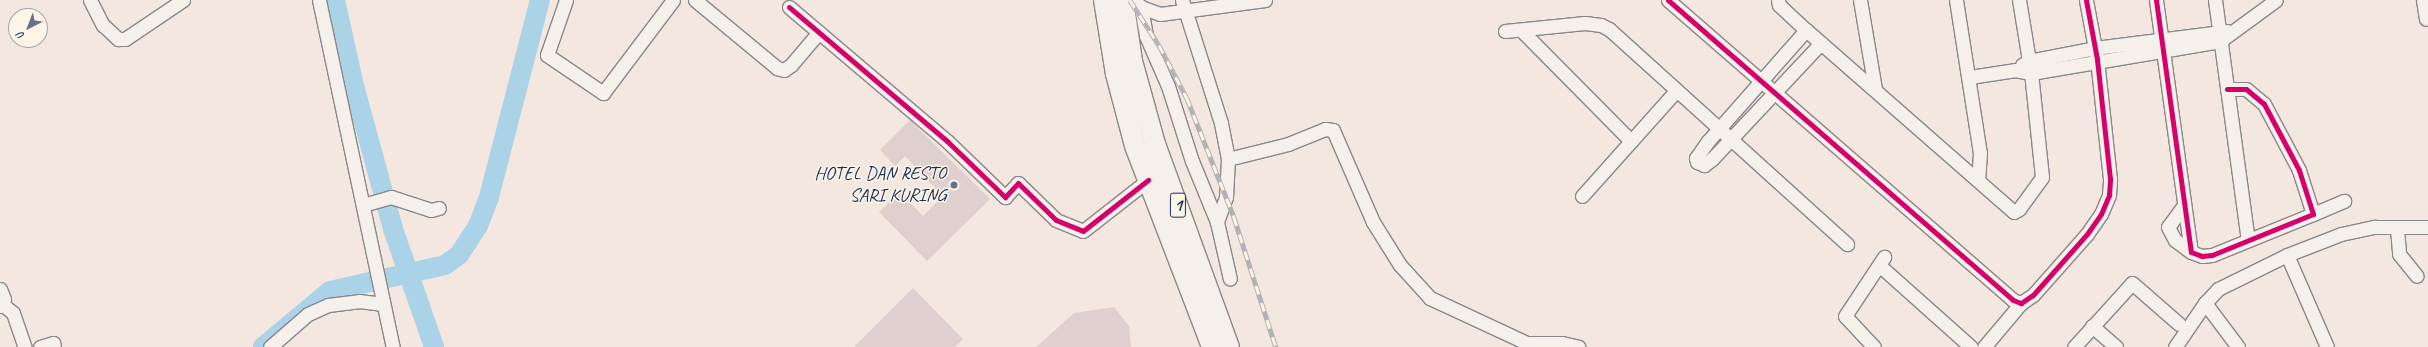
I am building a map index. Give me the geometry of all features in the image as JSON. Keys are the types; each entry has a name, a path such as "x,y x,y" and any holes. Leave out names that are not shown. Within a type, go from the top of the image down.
{"highway":[{"name":"1","path":"1104,0 1124,107 1148,180 1212,347"},
{"name":"1","path":"1123,0 1132,61 1155,144 1229,347"}],"street":[{"path":"90,0 103,25 118,40 125,39 183,0"},
{"path":"319,0 393,347"},
{"path":"566,0 547,55 603,93 673,0"},
{"path":"695,0 759,57 777,68 784,70 791,66 819,32"},
{"path":"1137,4 1160,14 1184,6 1265,0"},
{"path":"1668,0 2013,300 2021,303"},
{"path":"1778,0 1779,5 1806,30 2014,212 2040,183 2042,178 2030,67 2019,0"},
{"path":"1860,0 1875,89"},
{"path":"1956,0 1970,77 1980,154 1978,180"},
{"path":"1984,347 2021,303 2033,295 2087,234 2101,214 2109,195 2110,179 2096,54 2086,0"},
{"path":"2156,0 2191,252"},
{"path":"2215,0 2248,240"},
{"path":"1970,77 2096,54 2232,32 2276,0"},
{"path":"2423,0 2426,19"},
{"path":"1137,4 1146,36 1168,86 1192,162 1217,222 1230,279"},
{"path":"1184,6 1221,123 1228,159 1226,197 1217,222"},
{"path":"789,7 947,141 1005,197 1018,183 1056,220 1069,228 1083,231 1148,180"},
{"path":"1505,31 1522,31 1585,23 1601,25 1846,244"},
{"path":"1806,30 1718,130 1701,151 1697,162 1704,165 1730,140 1821,43"},
{"path":"1522,31 1631,141"},
{"path":"2227,89 2246,89 2264,104 2299,170 2313,214"},
{"path":"1582,196 1676,91"},
{"path":"1228,159 1288,144 1325,129 1333,130 1373,222 1400,265 1430,298 1527,343 1562,343 1579,347"},
{"path":"363,205 391,197 432,210 439,208"},
{"path":"2184,205 2172,219 2168,230 2191,252 2202,256 2212,255 2344,201"},
{"path":"2175,347 2205,303 2218,289 2288,256 2341,234 2375,227 2397,229 2428,227"},
{"path":"2397,229 2399,254 2417,276"},
{"path":"2288,256 2327,347"},
{"path":"1874,347 1845,316 1881,261 1971,347"},
{"path":"2074,347 2132,283 2179,324"},
{"path":"0,289 1,305 13,313 26,347"},
{"path":"270,347 308,314 328,304 359,301 382,301"},
{"path":"2205,303 2238,347"},
{"path":"2092,326 2116,347"},
{"path":"40,347 53,343 54,347"}],"building":[{"name":"HOTEL DAN RESTO SARI KURING","path":"910,120 990,199 927,261 879,212 900,192 923,216 943,196 905,156 895,166 880,150"},
{"path":"913,288 963,339 955,347 854,347"},
{"path":"1114,307 1129,326 1131,347 1036,347 1074,313"}],"waterway":[{"path":"335,0 354,86 393,229 434,347"},
{"path":"263,347 330,291 445,265 459,255 478,226 489,197 540,0"}],"railway":[{"path":"1130,0 1159,45 1187,98 1234,217 1276,347"}],"cycle path":[{"path":"1668,0 2013,300 2021,303 2033,295 2087,234 2101,214 2109,195 2110,179 2097,59 2086,0"},
{"path":"2156,0 2191,252 2202,256 2212,255 2313,214 2299,170 2264,104 2246,89 2227,89"},
{"path":"789,7 947,141 1005,197 1018,183 1056,220 1083,231 1148,180"}],"place":[{"name":"HOTEL DAN RESTO SARI KURING","path":"954,185"}]}
